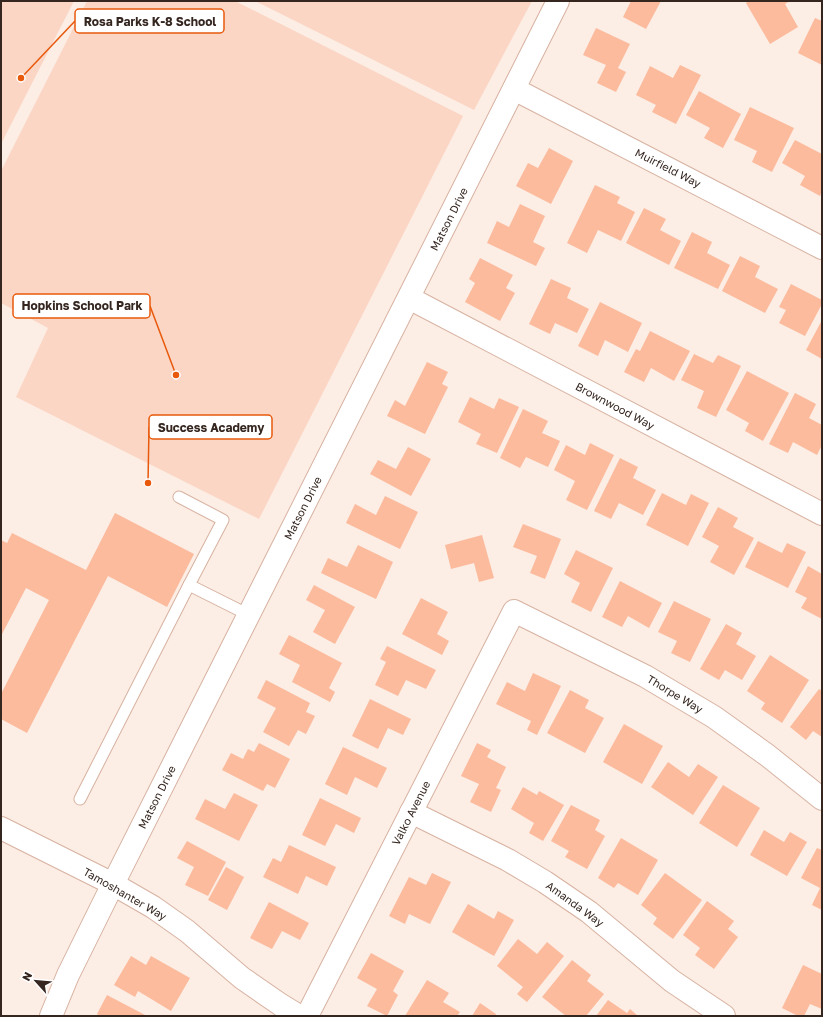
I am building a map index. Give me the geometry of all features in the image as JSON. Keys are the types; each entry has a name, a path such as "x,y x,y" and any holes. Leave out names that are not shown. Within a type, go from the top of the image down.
{"street":[{"name":"Matson Drive","path":"50,1016 68,975 113,884 558,1"},
{"name":"Muirfield Way","path":"514,89 822,248"},
{"name":"Brownwood Way","path":"408,298 822,514"},
{"name":"Thorpe Way","path":"514,611 645,676 714,717 767,755 822,798"},
{"name":"Valko Avenue","path":"308,1016 514,611"},
{"name":"Amanda Way","path":"411,812 508,860 545,882 589,912 672,981 724,1016"},
{"name":"Tamoshanter Way","path":"1,828 113,884 153,907 187,931 242,978 299,1016"}],"lane":[{"path":"80,799 223,520 179,497"},
{"path":"189,585 249,615"}],"shaded area":[{"path":"1,1 74,1 1,144"},
{"path":"87,1 235,1 463,116 259,519 16,397 48,328 1,303 1,171"},
{"path":"255,1 532,1 474,110"}],"building":[{"path":"631,1 661,1 646,29 623,17"},
{"path":"748,1 790,1 785,4 798,27 770,44 746,3"},
{"path":"815,18 822,21 822,65 798,53"},
{"path":"596,28 630,44 618,68 626,72 616,92 597,83 606,65 583,55"},
{"path":"680,65 701,75 676,124 652,112 656,105 636,95 650,66 673,78"},
{"path":"699,91 741,114 723,148 704,138 710,128 686,115"},
{"path":"750,107 794,128 772,172 752,162 757,151 734,140"},
{"path":"795,140 822,154 822,191 820,196 800,185 805,176 782,163"},
{"path":"549,148 573,161 551,204 516,186 528,163 538,168"},
{"path":"595,185 620,197 617,203 635,212 621,241 598,230 587,253 567,243"},
{"path":"520,204 545,216 533,242 545,248 536,266 487,243 497,221 509,227"},
{"path":"644,208 666,219 660,230 681,241 669,265 626,243"},
{"path":"692,232 712,242 707,253 730,265 718,289 674,268"},
{"path":"740,256 760,266 755,277 778,289 765,313 722,291"},
{"path":"480,258 513,275 506,288 515,293 500,321 465,302 475,283 469,279"},
{"path":"551,279 571,288 567,298 589,309 577,333 555,323 550,334 529,324"},
{"path":"791,284 822,300 822,304 805,336 779,323 786,310 779,307"},
{"path":"600,302 642,323 628,352 605,340 598,356 578,346"},
{"path":"822,320 822,359 806,350"},
{"path":"650,331 690,351 674,381 651,368 644,382 624,372 636,349 640,351"},
{"path":"694,354 713,363 718,355 741,366 716,417 697,408 704,391 681,380"},
{"path":"427,362 448,372 442,384 448,387 425,434 387,416 395,400 405,406"},
{"path":"747,371 789,393 763,441 745,431 749,423 726,410"},
{"path":"795,393 816,404 809,418 822,425 822,445 817,455 793,442 788,453 769,444"},
{"path":"470,397 494,409 499,398 519,407 497,453 476,444 481,434 458,422"},
{"path":"523,409 548,421 542,433 560,441 548,467 526,457 520,468 500,458"},
{"path":"590,443 614,455 587,510 566,500 575,481 554,470 566,445 585,455"},
{"path":"408,447 431,459 411,496 370,474 378,460 396,469"},
{"path":"620,458 638,467 633,478 656,490 643,515 619,503 611,519 594,511"},
{"path":"662,493 686,505 691,494 709,503 688,546 646,525"},
{"path":"385,496 418,512 400,549 346,523 355,504 376,515"},
{"path":"718,507 738,518 733,527 754,538 734,575 710,562 719,546 702,537"},
{"path":"115,513 194,554 167,607 108,576 27,733 1,719 1,694 49,600 26,588 1,636 1,540 7,543 12,533 86,570"},
{"path":"523,524 561,539 545,579 530,573 537,556 513,547"},
{"path":"482,535 494,578 479,582 474,563 451,569 445,545"},
{"path":"758,541 782,553 787,543 806,552 788,588 745,567"},
{"path":"358,545 393,562 376,599 321,573 328,558 347,567"},
{"path":"576,550 613,568 591,612 571,602 580,583 564,574"},
{"path":"808,566 822,574 822,619 801,608 807,598 795,592"},
{"path":"620,581 662,603 649,628 628,616 622,627 602,617"},
{"path":"314,585 355,607 335,644 313,632 325,610 306,600"},
{"path":"421,598 448,612 437,634 449,641 442,655 402,634"},
{"path":"674,601 711,619 690,662 671,653 677,641 658,632"},
{"path":"726,624 742,633 736,644 756,656 742,680 725,670 719,680 700,669"},
{"path":"289,635 342,663 329,688 335,692 330,702 292,682 300,665 279,654"},
{"path":"387,646 436,670 426,689 406,680 398,696 375,685 386,662 380,659"},
{"path":"770,655 809,680 782,723 761,709 765,703 747,691"},
{"path":"533,673 561,686 537,735 527,730 531,721 496,704 507,682 525,691"},
{"path":"266,680 310,703 306,712 315,716 306,734 298,730 289,746 263,732 276,708 257,698"},
{"path":"819,689 822,691 822,737 813,731 806,740 790,727"},
{"path":"570,690 589,700 585,708 604,718 585,753 547,733"},
{"path":"370,699 411,719 403,735 388,728 378,749 352,736"},
{"path":"624,724 663,746 642,784 603,762"},
{"path":"259,743 290,759 275,788 267,784 263,791 222,770 231,753 243,759 248,749 254,752"},
{"path":"477,743 491,750 487,757 506,767 496,788 501,790 491,812 470,802 479,784 461,776"},
{"path":"343,747 387,768 377,788 355,777 347,795 325,784"},
{"path":"668,762 689,777 698,764 718,777 693,815 651,787"},
{"path":"723,785 760,808 737,847 699,823"},
{"path":"523,787 537,795 539,791 564,805 543,841 529,833 534,823 511,809"},
{"path":"234,793 258,805 239,841 195,819 205,799 225,809"},
{"path":"320,798 361,818 354,833 336,824 325,846 302,835"},
{"path":"571,805 600,820 595,830 605,836 587,869 565,857 569,851 551,841"},
{"path":"764,830 784,842 790,832 807,842 787,876 750,855"},
{"path":"621,838 658,860 638,895 618,883 614,888 598,878"},
{"path":"187,841 226,862 208,896 185,885 194,867 177,858"},
{"path":"289,845 336,867 327,886 306,876 298,894 263,877 273,858 281,862"},
{"path":"817,848 822,850 822,910 812,905 820,888 801,878"},
{"path":"226,867 244,877 227,910 208,900"},
{"path":"432,873 451,882 430,924 409,914 405,924 389,916 409,877 426,885"},
{"path":"665,873 702,900 673,939 653,924 657,918 641,905"},
{"path":"707,901 734,921 728,929 738,937 714,969 695,955 700,948 683,935"},
{"path":"269,902 309,923 300,940 282,931 272,949 250,938"},
{"path":"468,904 494,919 498,911 514,920 494,956 452,932"},
{"path":"518,939 537,954 547,942 564,956 527,1002 517,994 523,987 497,966"},
{"path":"371,953 404,971 393,991 398,995 387,1016 367,1006 377,989 357,978"},
{"path":"131,956 146,965 151,956 190,978 171,1011 138,991 135,997 114,985"},
{"path":"572,960 591,975 587,981 604,994 586,1016 566,1016 542,997"},
{"path":"803,965 822,974 822,1009 810,1004 804,1016 798,1016 782,1008"},
{"path":"427,980 449,993 443,1002 460,1012 457,1016 405,1016"},
{"path":"107,995 147,1016 100,1016 97,1014"},
{"path":"608,1000 627,1013 630,1009 638,1016 596,1016"},
{"path":"480,1003 496,1014 495,1016 472,1016"}],"place":[{"name":"Rosa Parks K-8 School","path":"21,78"},
{"name":"Hopkins School Park","path":"176,375"},
{"name":"Success Academy","path":"148,483"}]}
